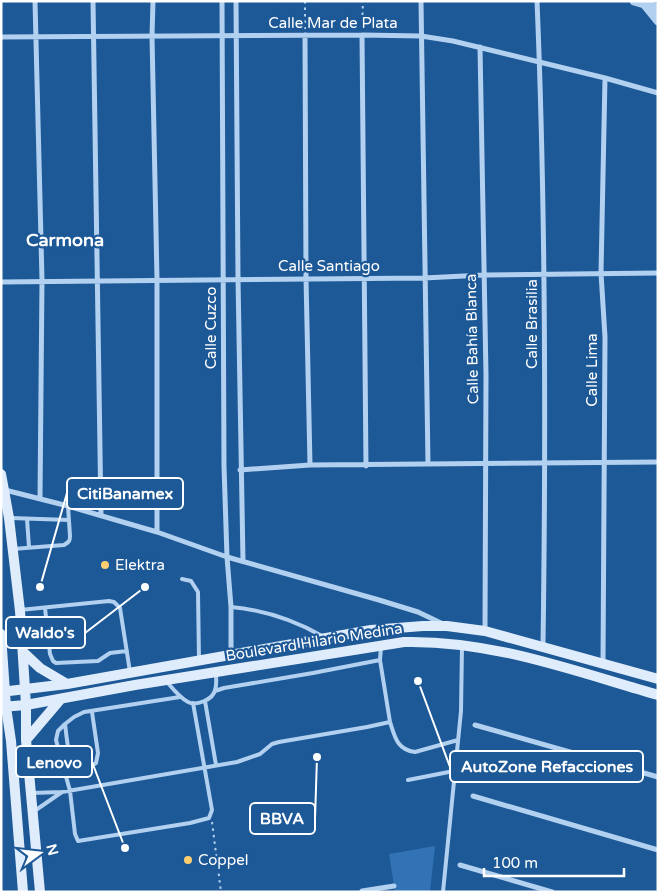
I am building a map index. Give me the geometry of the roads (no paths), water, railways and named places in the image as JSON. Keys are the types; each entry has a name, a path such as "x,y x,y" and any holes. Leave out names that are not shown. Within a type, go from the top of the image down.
{"main road":[{"path":"1,474 9,518 20,610 26,705 26,740 40,892"},
{"name":"Boulevard Hilario Medina","path":"3,692 67,684 324,637 386,628 447,626 484,631 658,679"},
{"path":"1,634 3,707 11,741 23,892"},
{"name":"Boulevard Hilario Medina","path":"3,707 60,700 381,644 423,641 462,644 521,655 658,695"},
{"path":"23,652 40,668 67,684"},
{"path":"26,740 60,700"},
{"path":"1,729 11,741"}],"street":[{"path":"35,1 42,280 40,498"},
{"path":"93,1 99,280 101,516"},
{"path":"152,1 157,279 157,532"},
{"name":"Calle Cuzco","path":"222,1 223,279 227,557 232,607 231,654"},
{"name":"Calle Cuzco","path":"236,1 240,470 243,561"},
{"path":"421,1 428,464"},
{"name":"Calle Brasilia","path":"537,1 545,275 543,646"},
{"path":"634,1 658,8"},
{"path":"645,4 658,21"},
{"path":"305,35 306,278 310,466"},
{"path":"362,35 366,466"},
{"name":"Calle Mar de Plata","path":"1,37 421,36 480,47 658,93"},
{"name":"Calle Bahía Blanca","path":"480,47 486,463 484,631"},
{"name":"Calle Lima","path":"603,663 605,337 601,273 605,78"},
{"name":"Calle Santiago","path":"1,282 238,278 424,278 484,275 658,273"},
{"path":"240,470 310,466 658,462"},
{"path":"5,490 40,498 157,532 227,557 418,612 447,626"},
{"path":"475,726 658,778"},
{"path":"473,796 658,850"},
{"path":"460,865 552,892"},
{"path":"360,891 394,886"}],"lane":[{"path":"13,549 64,545 68,543 70,540 68,506"},
{"path":"9,518 69,520"},
{"path":"26,519 29,548"},
{"path":"182,579 191,581 198,592 199,660"},
{"path":"20,610 114,602 120,608 130,672"},
{"path":"232,607 283,618 303,625 324,637"},
{"path":"45,608 50,654 56,663 98,661 110,653 127,651"},
{"path":"381,644 380,660 390,722 398,745 415,752 458,740"},
{"path":"443,892 461,711 462,644"},
{"path":"215,691 380,660"},
{"path":"166,680 188,703 193,703 210,698 215,691 216,672"},
{"path":"180,696 84,712 74,717 58,731 56,740 70,790 74,828 78,841 190,823 209,818 211,814 205,768 193,703"},
{"path":"205,701 216,766"},
{"path":"65,724 72,763 78,768 87,769 96,763 98,753 92,712"},
{"path":"31,793 62,792 216,766 250,758 260,754 272,744 279,742 368,728 390,722"},
{"path":"408,780 454,771"},
{"path":"32,812 62,792"}],"place":[{"name":"Elektra","path":"105,565"},
{"name":"CitiBanamex","path":"40,587"},
{"name":"Waldo's","path":"145,587"},
{"name":"AutoZone Refacciones","path":"418,681"},
{"name":"BBVA","path":"317,757"},
{"name":"Lenovo","path":"125,848"},
{"name":"Coppel","path":"188,860"}],"district":[{"name":"Carmona","path":"65,240"}]}
